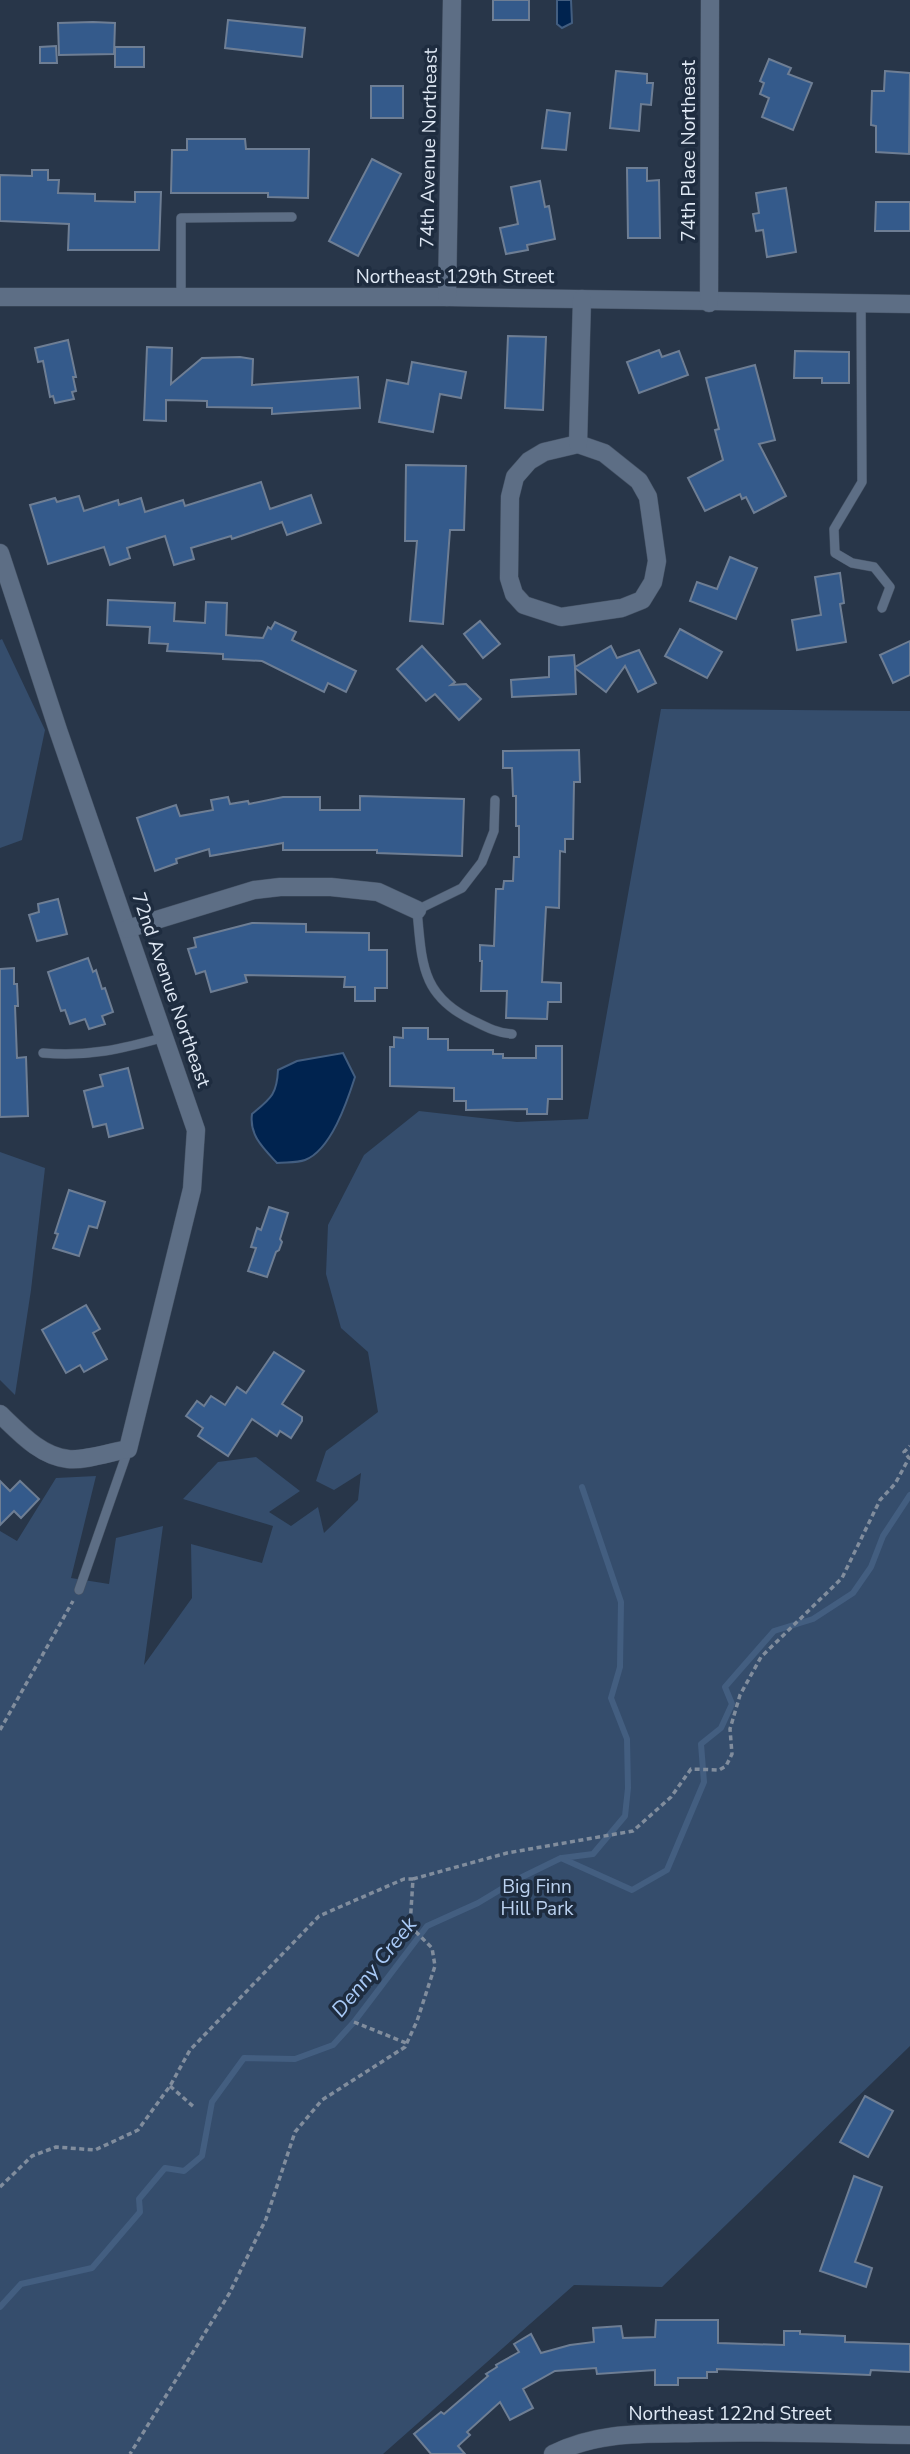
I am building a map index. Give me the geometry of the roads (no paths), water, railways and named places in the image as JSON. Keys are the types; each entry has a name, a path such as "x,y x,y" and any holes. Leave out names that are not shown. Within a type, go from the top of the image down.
{"street":[{"name":"74th Avenue Northeast","path":"447,297 452,0"},
{"name":"74th Place Northeast","path":"709,303 710,0"},
{"name":"Northeast 129th Street","path":"0,297 447,297 910,304"},
{"path":"578,444 582,299"},
{"path":"578,444 604,453 639,481 648,497 657,561 653,582 642,600 622,608 561,617 523,606 514,594 509,578 510,497 515,478 529,461 544,452 578,444"},
{"name":"72nd Avenue Northeast","path":"0,553 196,1130 196,1162 192,1189 128,1449"},
{"path":"127,929 254,890 280,887 331,887 378,892 417,910"},
{"path":"0,1414 47,1453 69,1459 128,1449"},
{"name":"Northeast 122nd Street","path":"553,2454 582,2441 610,2435 732,2432 910,2435"}],"lane":[{"path":"181,297 181,218 292,217"},
{"path":"861,304 862,482 834,529 835,554 852,563 874,567 890,587 882,608"},
{"path":"495,800 494,831 482,862 462,888 417,910 421,959 433,990 443,1003 467,1018 500,1033 512,1034"},
{"path":"43,1053 71,1055 108,1052 165,1037"},
{"path":"79,1590 128,1449"}],"waterway":[{"path":"562,1858 593,1854 625,1816 628,1788 627,1739 611,1698 620,1667 621,1602 582,1487"},
{"name":"Denny Creek","path":"0,2307 21,2284 92,2268 140,2212 139,2199 165,2168 184,2171 202,2156 212,2102 244,2058 295,2059 333,2045 354,2022 427,1926 478,1903 561,1858 632,1890 667,1870 704,1782 701,1744 721,1728 732,1704 725,1687 774,1631 813,1619 853,1593 871,1567 883,1536 910,1495"}],"park label":[{"name":"Big Finn Hill Park","path":"537,1898"}]}
